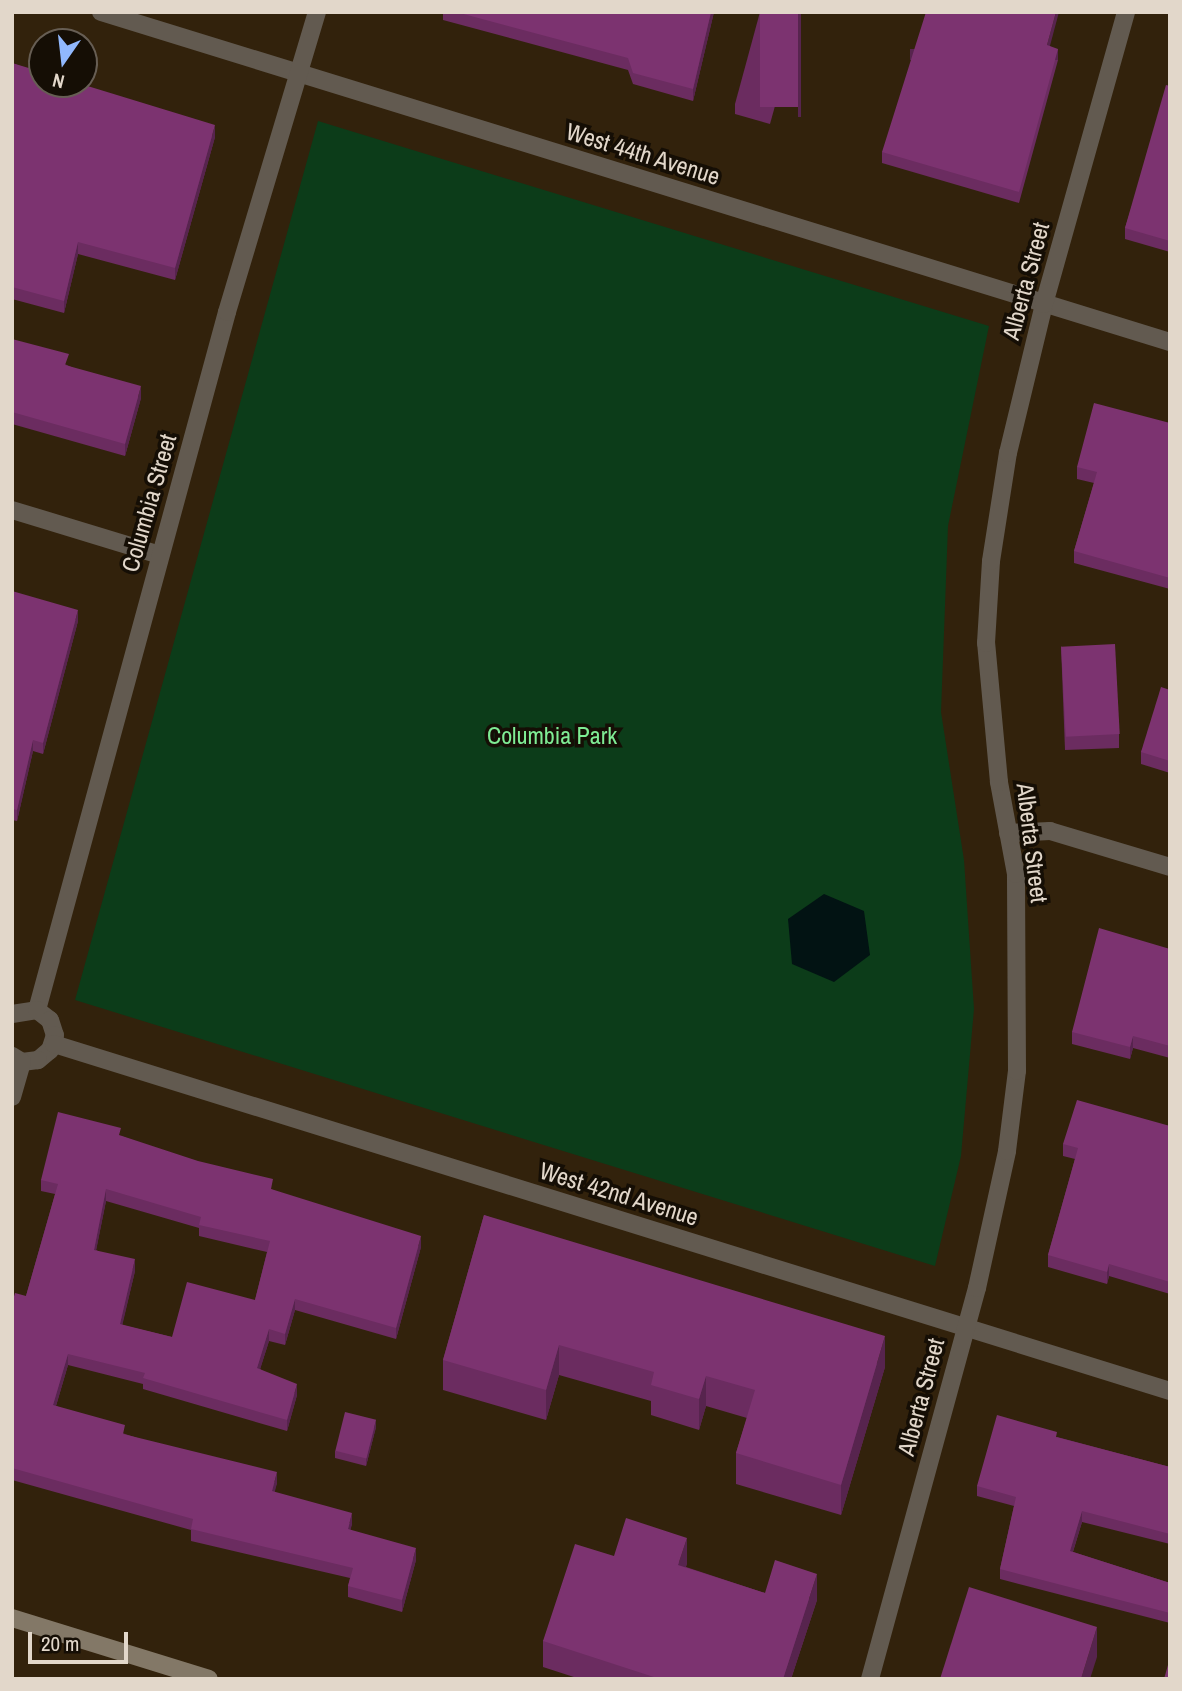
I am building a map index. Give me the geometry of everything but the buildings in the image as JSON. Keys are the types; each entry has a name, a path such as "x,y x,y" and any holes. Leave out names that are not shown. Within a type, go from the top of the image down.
{"main road":[{"path":"12,1618 209,1679"}],"street":[{"name":"West 44th Avenue","path":"101,12 1170,342"},
{"name":"Columbia Street","path":"37,1010 160,555 317,12"},
{"name":"Alberta Street","path":"870,1679 966,1328 1007,1151 1017,1070 1016,874 1008,833 986,643 991,561 1008,453 1044,304 1126,12"},
{"path":"12,510 160,555"},
{"path":"1008,833 1050,831 1170,867"},
{"path":"12,1014 37,1010 50,1020 54,1044 38,1060 17,1059 12,1097"},
{"name":"West 42nd Avenue","path":"54,1044 1170,1391"}],"green space":[{"name":"Columbia Park","path":"318,121 989,326 948,526 941,712 964,860 974,1009 961,1156 935,1266 75,1000"}],"shaded area":[{"path":"824,894 864,911 870,955 834,982 792,964 788,919"}]}
